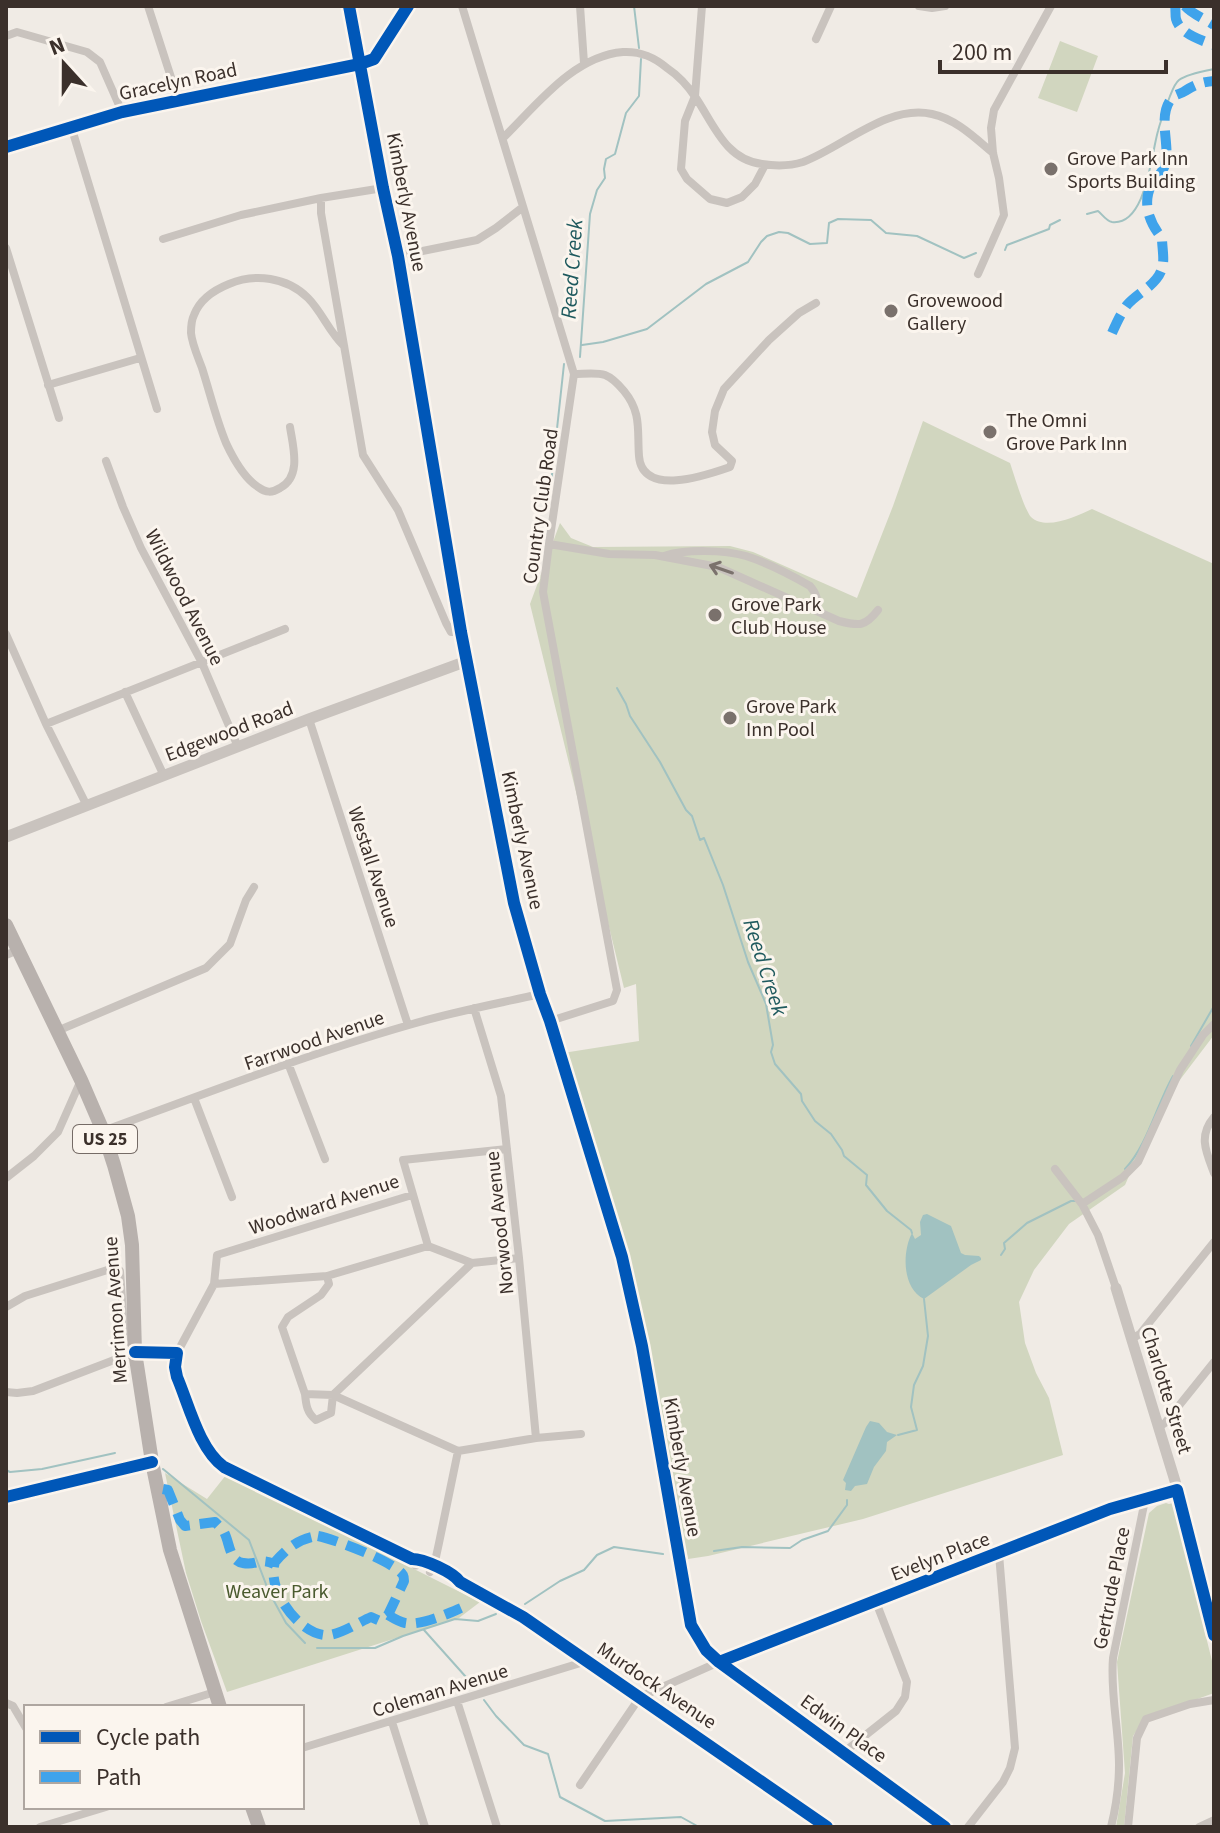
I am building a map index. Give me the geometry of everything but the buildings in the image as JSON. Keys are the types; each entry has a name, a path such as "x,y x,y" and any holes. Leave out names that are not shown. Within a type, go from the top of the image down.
{"main road":[{"name":"Merrimon Avenue","path":"6,925 12,952 57,1031 103,1131 126,1210 132,1245 135,1352 152,1462 170,1550 219,1705"},
{"path":"6,1497 152,1462"}],"street":[{"path":"148,6 178,99"},
{"name":"Kimberly Avenue","path":"349,6 398,256 461,632 514,903 622,1257 642,1346 691,1625 706,1650 719,1662"},
{"path":"360,64 374,59 408,6"},
{"name":"Country Club Road","path":"462,6 574,374 543,592 617,990 613,1001 550,1021"},
{"path":"580,6 584,63"},
{"path":"702,6 695,96 685,121 681,169 687,179 710,199 727,203 742,197 755,184 765,165"},
{"path":"816,39 831,6"},
{"path":"919,6 945,6"},
{"path":"978,274 1004,215 993,153 991,128 994,110 1051,6"},
{"path":"6,36 17,32 87,52 100,62 122,112"},
{"path":"503,138 565,77 584,63 609,54 633,52 644,53 658,60 678,75 720,137 735,155 751,163 786,166 803,162 886,120 917,113 933,114 957,125 993,153"},
{"name":"Gracelyn Road","path":"6,147 122,112 360,64"},
{"path":"71,126 157,409"},
{"path":"163,239 241,215 383,188"},
{"path":"321,198 321,213 363,455 398,510 446,623 451,632 461,632"},
{"path":"398,256 477,240 523,207"},
{"path":"6,248 59,418"},
{"path":"290,427 294,459 291,480 269,492 261,490 239,465 218,420 191,334 193,315 201,303 210,293 247,277 288,283 308,298 344,346"},
{"path":"574,374 603,374 617,383 634,403 639,428 639,461 647,473 659,481 682,481 719,471 730,467 732,461 715,445 712,432 715,411 724,389 769,340 799,313 816,303"},
{"path":"48,385 140,358"},
{"name":"Wildwood Avenue","path":"106,461 141,548 202,663 238,747"},
{"path":"549,544 609,554 663,556 718,567 839,621 856,625 864,624 878,610"},
{"path":"663,556 699,552 745,556 810,586 818,599 818,611"},
{"path":"46,724 285,629"},
{"path":"6,634 87,806"},
{"name":"Edgewood Road","path":"6,837 467,661"},
{"path":"125,692 164,776"},
{"name":"Westall Avenue","path":"309,719 408,1025"},
{"path":"57,1031 206,968 230,944 254,887"},
{"name":"Farrwood Avenue","path":"103,1131 288,1063 408,1025 540,994"},
{"name":"Norwood Avenue","path":"474,1008 501,1096 536,1438"},
{"path":"1082,1204 1123,1177 1138,1162 1180,1070 1214,1024"},
{"path":"288,1063 325,1159"},
{"path":"6,1178 58,1132 81,1080"},
{"path":"194,1098 232,1197"},
{"path":"1214,1117 1207,1126 1204,1138 1214,1173"},
{"name":"Woodward Avenue","path":"177,1353 214,1284 217,1255 412,1195 403,1160 507,1149"},
{"name":"Charlotte Street","path":"1055,1169 1082,1204 1098,1235 1133,1338 1211,1606 1214,1635"},
{"path":"412,1195 428,1246"},
{"path":"214,1284 327,1276 428,1246 472,1263 519,1258"},
{"path":"1133,1338 1140,1334 1213,1247"},
{"path":"327,1276 329,1284 321,1295 288,1317 282,1327 305,1394 306,1407 316,1420 331,1413 333,1395 472,1263"},
{"path":"6,1307 25,1296 117,1267 120,1271 124,1328 135,1352"},
{"path":"6,1392 33,1391 135,1352 177,1353"},
{"name":"Murdock Avenue","path":"177,1353 177,1377 205,1446 214,1460 412,1559 417,1558 432,1569 456,1577 523,1617 827,1827"},
{"path":"1159,1427 1214,1362"},
{"path":"305,1394 333,1395 458,1451 581,1434"},
{"path":"432,1569 458,1451"},
{"name":"Evelyn Place","path":"640,1697 719,1662 1110,1509 1177,1490"},
{"name":"Gertrude Place","path":"1111,1827 1119,1765 1113,1658 1145,1500"},
{"path":"968,1827 1003,1782 1015,1748 999,1554"},
{"path":"843,1753 896,1711 905,1697 907,1682 876,1602"},
{"name":"Coleman Avenue","path":"304,1747 587,1661"},
{"name":"Edwin Place","path":"719,1662 945,1827"},
{"path":"173,1705 215,1692"},
{"path":"580,1785 640,1697"},
{"path":"1128,1827 1137,1738 1146,1719 1190,1704 1214,1700"},
{"path":"457,1701 497,1827"},
{"path":"6,1703 13,1706 24,1725"},
{"path":"392,1722 425,1827"},
{"path":"40,1827 99,1809"},
{"path":"73,1817 78,1827"},
{"path":"1199,1827 1214,1820"}],"green space":[{"path":"1060,41 1098,56 1077,112 1038,98"},
{"path":"923,421 1010,463 1025,507 1037,521 1062,521 1092,509 1214,564 1214,1035 1160,1106 1125,1185 1069,1224 1034,1270 1019,1302 1025,1343 1049,1398 1063,1455 863,1519 688,1559 625,1245 563,1053 639,1041 636,984 624,988 530,604 560,523 571,538 593,547 730,546 753,552 857,598"},
{"name":"Weaver Park","path":"165,1473 207,1499 226,1475 480,1602 459,1618 227,1692 186,1573"},
{"path":"1166,1503 1173,1503 1214,1669 1214,1693 1145,1718 1133,1736 1124,1827 1116,1827 1125,1773 1117,1662 1149,1513"}],"water":[{"path":"927,1214 951,1226 961,1253 979,1256 981,1260 924,1299 911,1287 906,1259 912,1233 915,1239 921,1235 920,1222"},
{"path":"870,1421 897,1435 887,1442 886,1451 874,1467 867,1484 855,1486 851,1491 845,1490 843,1480"}],"waterway":[{"name":"Reed Creek","path":"634,6 639,48"},
{"name":"Reed Creek","path":"580,357 590,214 597,190 605,178 606,159 615,154 626,113 639,96 641,59"},
{"path":"1087,214 1098,211 1112,222 1123,220 1133,213 1145,187 1159,127 1175,85 1186,76 1214,69"},
{"path":"582,345 647,329 706,284 748,262 767,236 779,232 810,244 827,243 829,223 838,219 871,220 886,233 917,236 964,258 976,253"},
{"path":"1005,250 1007,245 1049,229 1050,225 1060,220"},
{"name":"Reed Creek","path":"551,484 564,364"},
{"name":"Reed Creek","path":"617,688 630,716 692,816 700,840 704,838 766,1004 775,1064 801,1094 815,1121 831,1134 844,1156 867,1175 866,1185 887,1211 912,1233"},
{"path":"1191,1046 1214,1006"},
{"path":"1125,1169 1140,1148 1173,1076"},
{"path":"1001,1255 1005,1249 1004,1243 1027,1223 1071,1201 1077,1201"},
{"name":"Reed Creek","path":"898,1435 917,1430 911,1407 928,1336 924,1299"},
{"name":"Reed Creek","path":"6,1470 42,1469 115,1453"},
{"name":"Reed Creek","path":"163,1469 249,1540 269,1592 286,1623 305,1643"},
{"name":"Reed Creek","path":"714,1551 742,1547 790,1548 802,1540 828,1531 847,1505 847,1500"},
{"name":"Reed Creek","path":"525,1604 560,1581 584,1570 597,1555 614,1547 663,1554"},
{"name":"Reed Creek","path":"317,1648 375,1648 455,1619 478,1621 496,1614"},
{"path":"424,1630 474,1686"},
{"path":"484,1700 524,1745 548,1754 560,1797 605,1821 681,1817 699,1827"}],"marked path":[{"path":"1175,6 1176,19 1182,29 1214,45"},
{"path":"1185,6 1214,25"},
{"path":"1112,333 1127,305 1154,282 1161,270 1162,238 1151,220 1147,200 1151,186 1165,165 1165,112 1168,104 1174,96 1214,81"},
{"path":"163,1489 168,1490 185,1526 215,1522 224,1532 232,1555 238,1562 264,1561 274,1564"},
{"path":"318,1536 377,1558 403,1575 404,1581 388,1615 380,1621 371,1617 329,1635 314,1632 294,1617 279,1596 273,1572 275,1562 294,1544 318,1536"},
{"path":"388,1615 401,1622 419,1623 461,1608"}],"cycle path":[{"path":"349,6 398,256 461,632 514,903 622,1257 642,1346 691,1625 706,1650 719,1662 945,1827"},
{"path":"6,147 122,112 360,64 374,59 408,6"},
{"path":"135,1352 177,1353 177,1377 196,1426 208,1449 224,1467 412,1559 445,1570 460,1582 523,1617 827,1827"},
{"path":"6,1497 152,1462"},
{"path":"719,1662 1110,1509 1177,1490 1214,1635"}],"place":[{"name":"Grove Park Inn Sports Building","path":"1051,169"},
{"name":"Grovewood Gallery","path":"891,311"},
{"name":"The Omni Grove Park Inn","path":"990,432"},
{"name":"Grove Park Club House","path":"715,615"},
{"name":"Grove Park Inn Pool","path":"730,718"}]}
